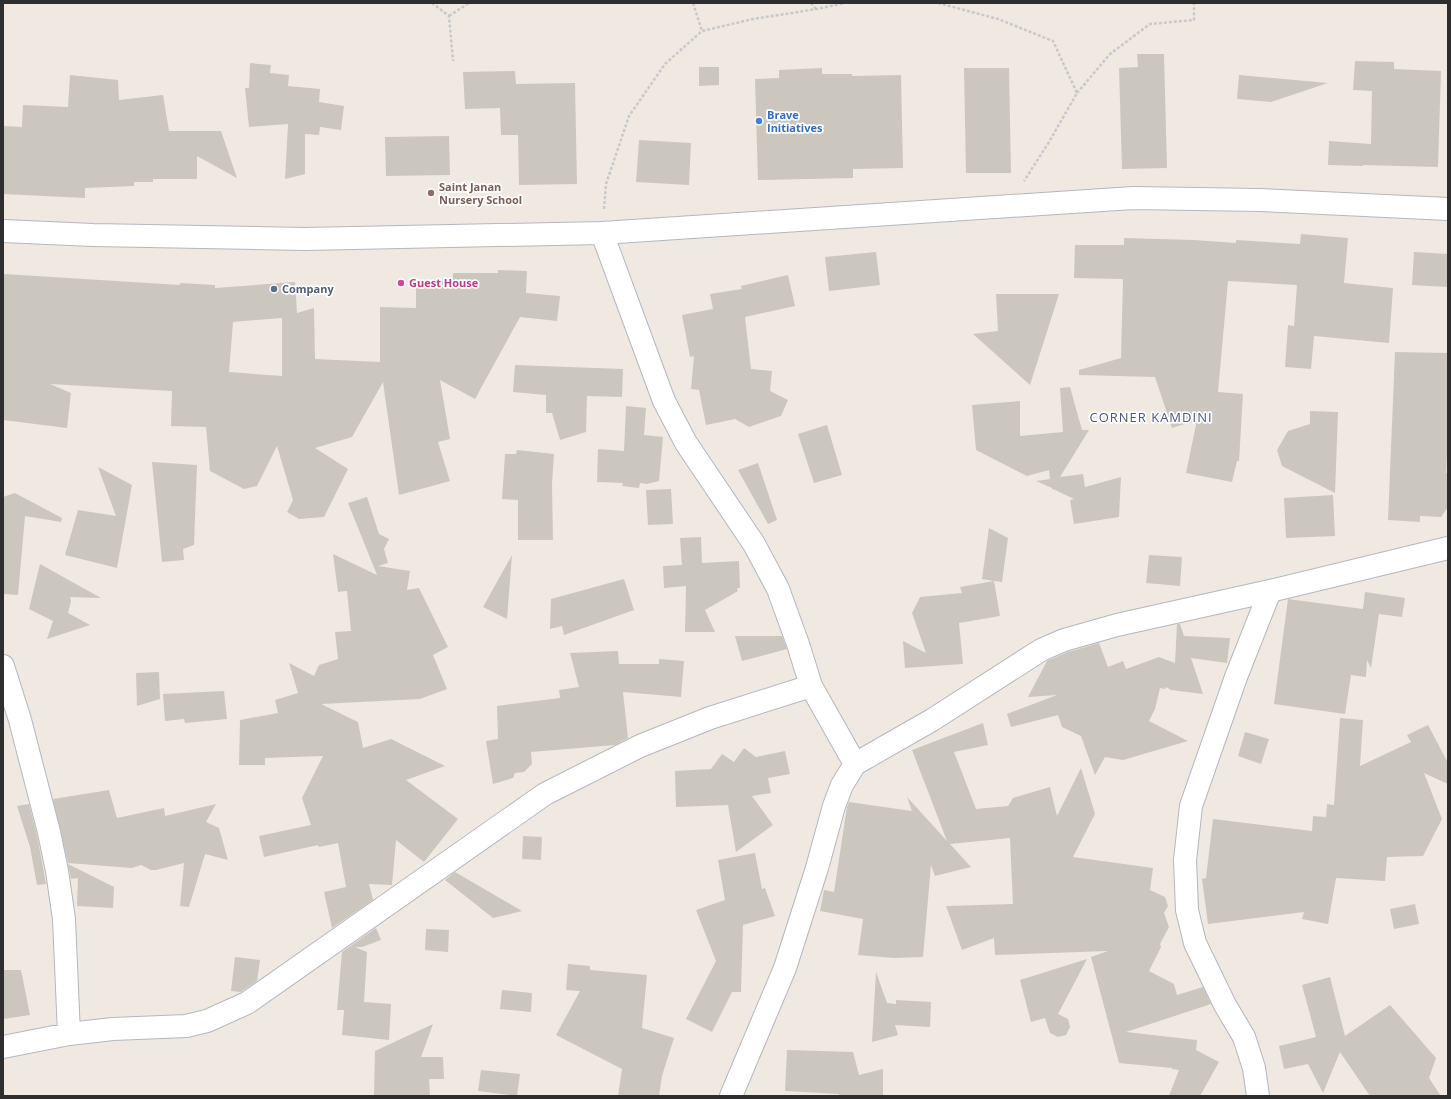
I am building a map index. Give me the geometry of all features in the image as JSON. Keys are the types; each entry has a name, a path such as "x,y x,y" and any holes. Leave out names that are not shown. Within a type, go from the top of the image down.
{"street":[{"path":"3,231 93,235 305,239 602,233 1133,198 1260,200 1448,209"},
{"path":"602,233 664,401 686,443 754,544 778,589 798,644 811,686 855,764"},
{"path":"731,1096 785,968 817,868 834,806 842,785 855,764 932,720 1040,650 1064,640 1117,625 1270,591 1448,548"},
{"path":"1258,1096 1254,1068 1244,1037 1225,1005 1195,943 1187,910 1185,860 1191,806 1236,677 1270,591"},
{"path":"3,666 20,720 49,832 57,871 64,919 69,1034"},
{"path":"3,1047 69,1034 113,1029 186,1026 207,1021 247,1003 545,794 640,746 710,718 811,686"}],"path":[{"path":"432,3 449,16 452,61"},
{"path":"449,16 469,3"},
{"path":"693,3 702,30"},
{"path":"811,3 817,9"},
{"path":"602,233 606,184 629,116 665,64 702,30 752,19 845,3"},
{"path":"938,3 998,19 1053,41 1077,93"},
{"path":"1009,206 1049,142 1077,93 1110,54 1150,24 1194,20 1194,3"}],"building":[{"path":"1137,54 1164,54 1167,168 1122,169 1119,68 1138,67"},
{"path":"1355,61 1394,62 1394,69 1441,71 1438,167 1328,165 1329,141 1371,144 1372,91 1353,90"},
{"path":"250,63 271,65 270,73 289,75 288,86 320,89 319,102 344,106 341,130 320,127 319,135 305,134 305,174 285,179 288,124 249,127 245,88 249,88"},
{"path":"699,67 719,67 719,85 699,86"},
{"path":"822,68 822,74 852,74 852,76 901,75 903,168 853,169 853,178 758,180 755,79 779,78 779,70"},
{"path":"964,68 1009,68 1011,173 966,173"},
{"path":"515,71 516,84 575,83 577,184 519,185 518,135 501,135 500,108 465,109 463,72"},
{"path":"70,75 118,80 119,100 163,95 169,131 221,131 237,178 197,156 197,179 153,179 153,182 134,182 134,186 85,188 85,198 3,194 3,126 22,127 23,105 68,107"},
{"path":"1239,75 1328,83 1271,102 1237,99"},
{"path":"449,136 450,175 386,176 385,137"},
{"path":"639,140 691,143 689,185 636,182"},
{"path":"1301,234 1348,238 1344,283 1393,288 1389,343 1314,336 1311,369 1285,367 1288,325 1294,326 1297,285 1228,281 1218,392 1243,394 1239,461 1237,461 1232,482 1186,473 1197,420 1172,428 1155,377 1079,375 1079,370 1121,358 1123,279 1074,278 1075,245 1124,245 1124,238 1236,243 1236,240 1300,244"},
{"path":"876,252 880,285 829,291 825,257"},
{"path":"1414,252 1448,254 1448,287 1412,285"},
{"path":"498,270 527,271 526,293 560,296 557,321 520,317 475,399 440,380 450,439 438,442 450,481 399,495 383,382 352,437 315,448 348,469 324,517 299,519 287,512 293,500 277,446 257,486 244,489 210,471 206,427 171,426 172,391 50,384 71,393 67,428 3,420 4,274 180,285 180,283 215,285 215,288 295,282 297,313 314,308 315,359 380,362 380,307 416,308 416,281 453,281 453,273 498,273","holes":["282,318 282,376 229,372 233,322"]},
{"path":"788,275 795,306 745,317 751,369 772,371 770,391 788,400 781,416 749,427 735,419 706,425 699,390 691,389 694,356 690,357 682,315 713,309 710,294 742,289 741,286"},
{"path":"996,294 1059,294 1030,385 973,334 998,331"},
{"path":"1395,352 1448,353 1448,438 1446,473 1448,473 1448,507 1441,517 1420,516 1420,522 1388,520"},
{"path":"515,365 623,369 622,397 587,396 586,432 560,440 552,413 546,413 546,395 513,392"},
{"path":"1070,387 1082,430 1089,430 1060,477 1083,474 1085,487 1121,477 1119,517 1074,524 1070,500 1074,499 1053,489 1052,490 1052,488 1036,481 1050,479 1049,470 1027,476 976,450 972,405 1020,401 1020,436 1063,432 1060,388"},
{"path":"626,406 646,408 644,435 663,437 659,481 647,484 640,483 639,488 622,486 623,483 597,482 598,449 624,451"},
{"path":"1310,411 1338,412 1335,493 1282,466 1277,450 1288,431 1310,424"},
{"path":"827,425 842,475 814,483 798,434"},
{"path":"517,450 554,454 552,484 553,540 518,540 518,500 502,499 505,454 516,454"},
{"path":"152,462 197,465 194,545 183,549 184,560 162,562"},
{"path":"758,463 777,520 768,524 738,470"},
{"path":"98,467 132,485 117,568 65,555 78,510 116,516"},
{"path":"671,489 673,524 648,525 646,490"},
{"path":"15,493 62,518 61,522 25,516 18,595 3,594 3,497"},
{"path":"1333,495 1335,536 1286,538 1284,498"},
{"path":"367,497 379,534 389,539 384,549 388,563 378,566 410,571 407,590 419,588 448,647 433,655 447,689 420,699 321,704 358,722 363,748 391,739 445,766 406,780 458,819 424,862 396,840 392,885 369,884 373,900 332,928 324,892 346,887 338,843 319,847 318,845 264,857 259,836 311,825 302,798 323,756 265,758 265,765 239,765 240,720 278,713 275,700 298,693 289,663 314,676 319,665 338,659 335,632 351,631 347,591 338,592 333,554 377,575 348,503"},
{"path":"989,528 1008,538 1002,582 982,579"},
{"path":"701,537 702,563 739,561 740,588 737,588 738,591 705,610 715,632 685,632 686,586 664,588 663,566 682,565 680,538"},
{"path":"512,555 507,619 483,607"},
{"path":"1149,555 1182,557 1180,586 1146,583"},
{"path":"40,564 101,598 70,597 71,601 68,613 90,625 47,639 53,621 29,609"},
{"path":"624,579 634,610 564,635 562,626 550,629 551,599"},
{"path":"994,581 1000,616 959,623 963,664 905,668 903,641 926,653 912,613 920,597 962,593 960,587"},
{"path":"1365,592 1405,598 1402,617 1379,614 1371,668 1367,660 1366,677 1351,675 1345,714 1274,704 1288,599 1363,609"},
{"path":"1177,624 1180,624 1184,636 1230,638 1227,663 1191,658 1203,694 1171,690 1166,687 1165,689 1160,688 1155,709 1149,721 1188,741 1123,760 1105,757 1095,775 1081,736 1062,727 1058,715 1011,727 1007,714 1057,695 1028,697 1047,661 1068,652 1099,643 1108,667 1123,661 1126,669 1159,657 1175,663"},
{"path":"735,636 782,636 787,649 742,661"},
{"path":"618,651 619,664 659,664 659,659 684,661 681,697 623,692 628,738 615,745 531,752 532,764 524,772 515,773 513,778 493,784 486,741 498,739 497,706 560,698 559,690 579,687 570,653"},
{"path":"159,672 160,699 137,706 136,673"},
{"path":"224,691 227,719 185,723 184,719 165,721 163,694"},
{"path":"1340,718 1363,720 1360,766 1411,742 1407,735 1428,725 1448,763 1448,784 1424,773 1442,819 1423,856 1387,857 1385,881 1336,878 1328,924 1302,919 1304,912 1208,924 1202,879 1206,878 1213,819 1312,831 1313,816 1326,817 1327,804 1334,805"},
{"path":"983,723 988,745 954,752 976,809 1008,806 1013,798 1050,787 1057,816 1081,768 1095,814 1073,857 1153,868 1150,890 1165,897 1168,906 1164,913 1169,927 1149,971 1174,984 1177,995 1203,987 1211,1004 1126,1032 1197,1040 1196,1050 1219,1062 1200,1096 1169,1096 1179,1070 1119,1063 1091,957 1108,951 995,955 994,938 962,950 946,906 1013,904 1010,838 950,844 971,867 935,876 931,865 923,957 894,958 858,955 863,919 820,911 824,890 834,892 849,802 912,811 907,797 947,841 912,750"},
{"path":"1245,732 1269,739 1261,764 1238,756"},
{"path":"744,748 756,757 785,751 790,774 768,778 771,793 752,796 773,825 736,852 728,805 676,807 675,771 711,769 722,754 734,762"},
{"path":"109,790 117,818 164,808 165,816 216,804 206,822 219,828 228,860 205,854 189,907 180,906 184,863 151,870 141,865 132,868 68,863 53,799"},
{"path":"29,804 37,835 46,884 37,885 30,847 17,806"},
{"path":"523,836 542,837 541,860 522,859"},
{"path":"755,853 762,889 765,888 775,916 743,925 741,992 732,992 712,1032 686,1019 716,961 696,910 725,900 718,860"},
{"path":"68,864 114,887 113,908 77,906 78,878 71,879"},
{"path":"455,872 522,911 493,918 445,880"},
{"path":"1415,904 1419,924 1394,929 1390,909"},
{"path":"376,928 381,940 362,947 355,947 367,952 364,1002 391,1004 389,1040 342,1035 344,1010 337,1010 342,952"},
{"path":"426,929 449,930 448,952 425,950"},
{"path":"235,957 260,960 257,981 241,992 231,991"},
{"path":"1087,959 1058,1014 1068,1019 1070,1027 1066,1035 1058,1037 1050,1033 1045,1018 1031,1022 1020,980"},
{"path":"568,964 590,966 590,970 647,975 642,1028 674,1038 662,1076 659,1096 618,1096 622,1069 556,1035 580,991 566,990"},
{"path":"3,970 21,970 30,1015 3,1019"},
{"path":"876,972 887,1003 896,1004 896,1000 931,1002 930,1027 895,1025 898,1035 872,1042"},
{"path":"1330,977 1345,1036 1390,1005 1436,1058 1429,1078 1441,1096 1370,1096 1340,1052 1323,1093 1308,1064 1284,1069 1279,1046 1316,1037 1302,985"},
{"path":"502,990 532,993 531,1012 500,1009"},
{"path":"433,1024 421,1057 443,1057 444,1079 429,1079 430,1096 374,1096 375,1051"},
{"path":"787,1050 853,1052 859,1075 883,1069 883,1096 839,1096 839,1094 785,1091"},
{"path":"481,1070 520,1074 517,1096 478,1091"}],"place":[{"name":"Brave Initiatives","path":"759,121"},
{"name":"Saint Janan Nursery School","path":"431,193"},
{"name":"Guest House","path":"401,283"},
{"name":"Company","path":"274,289"}],"district":[{"name":"CORNER KAMDINI","path":"1151,417"}]}
